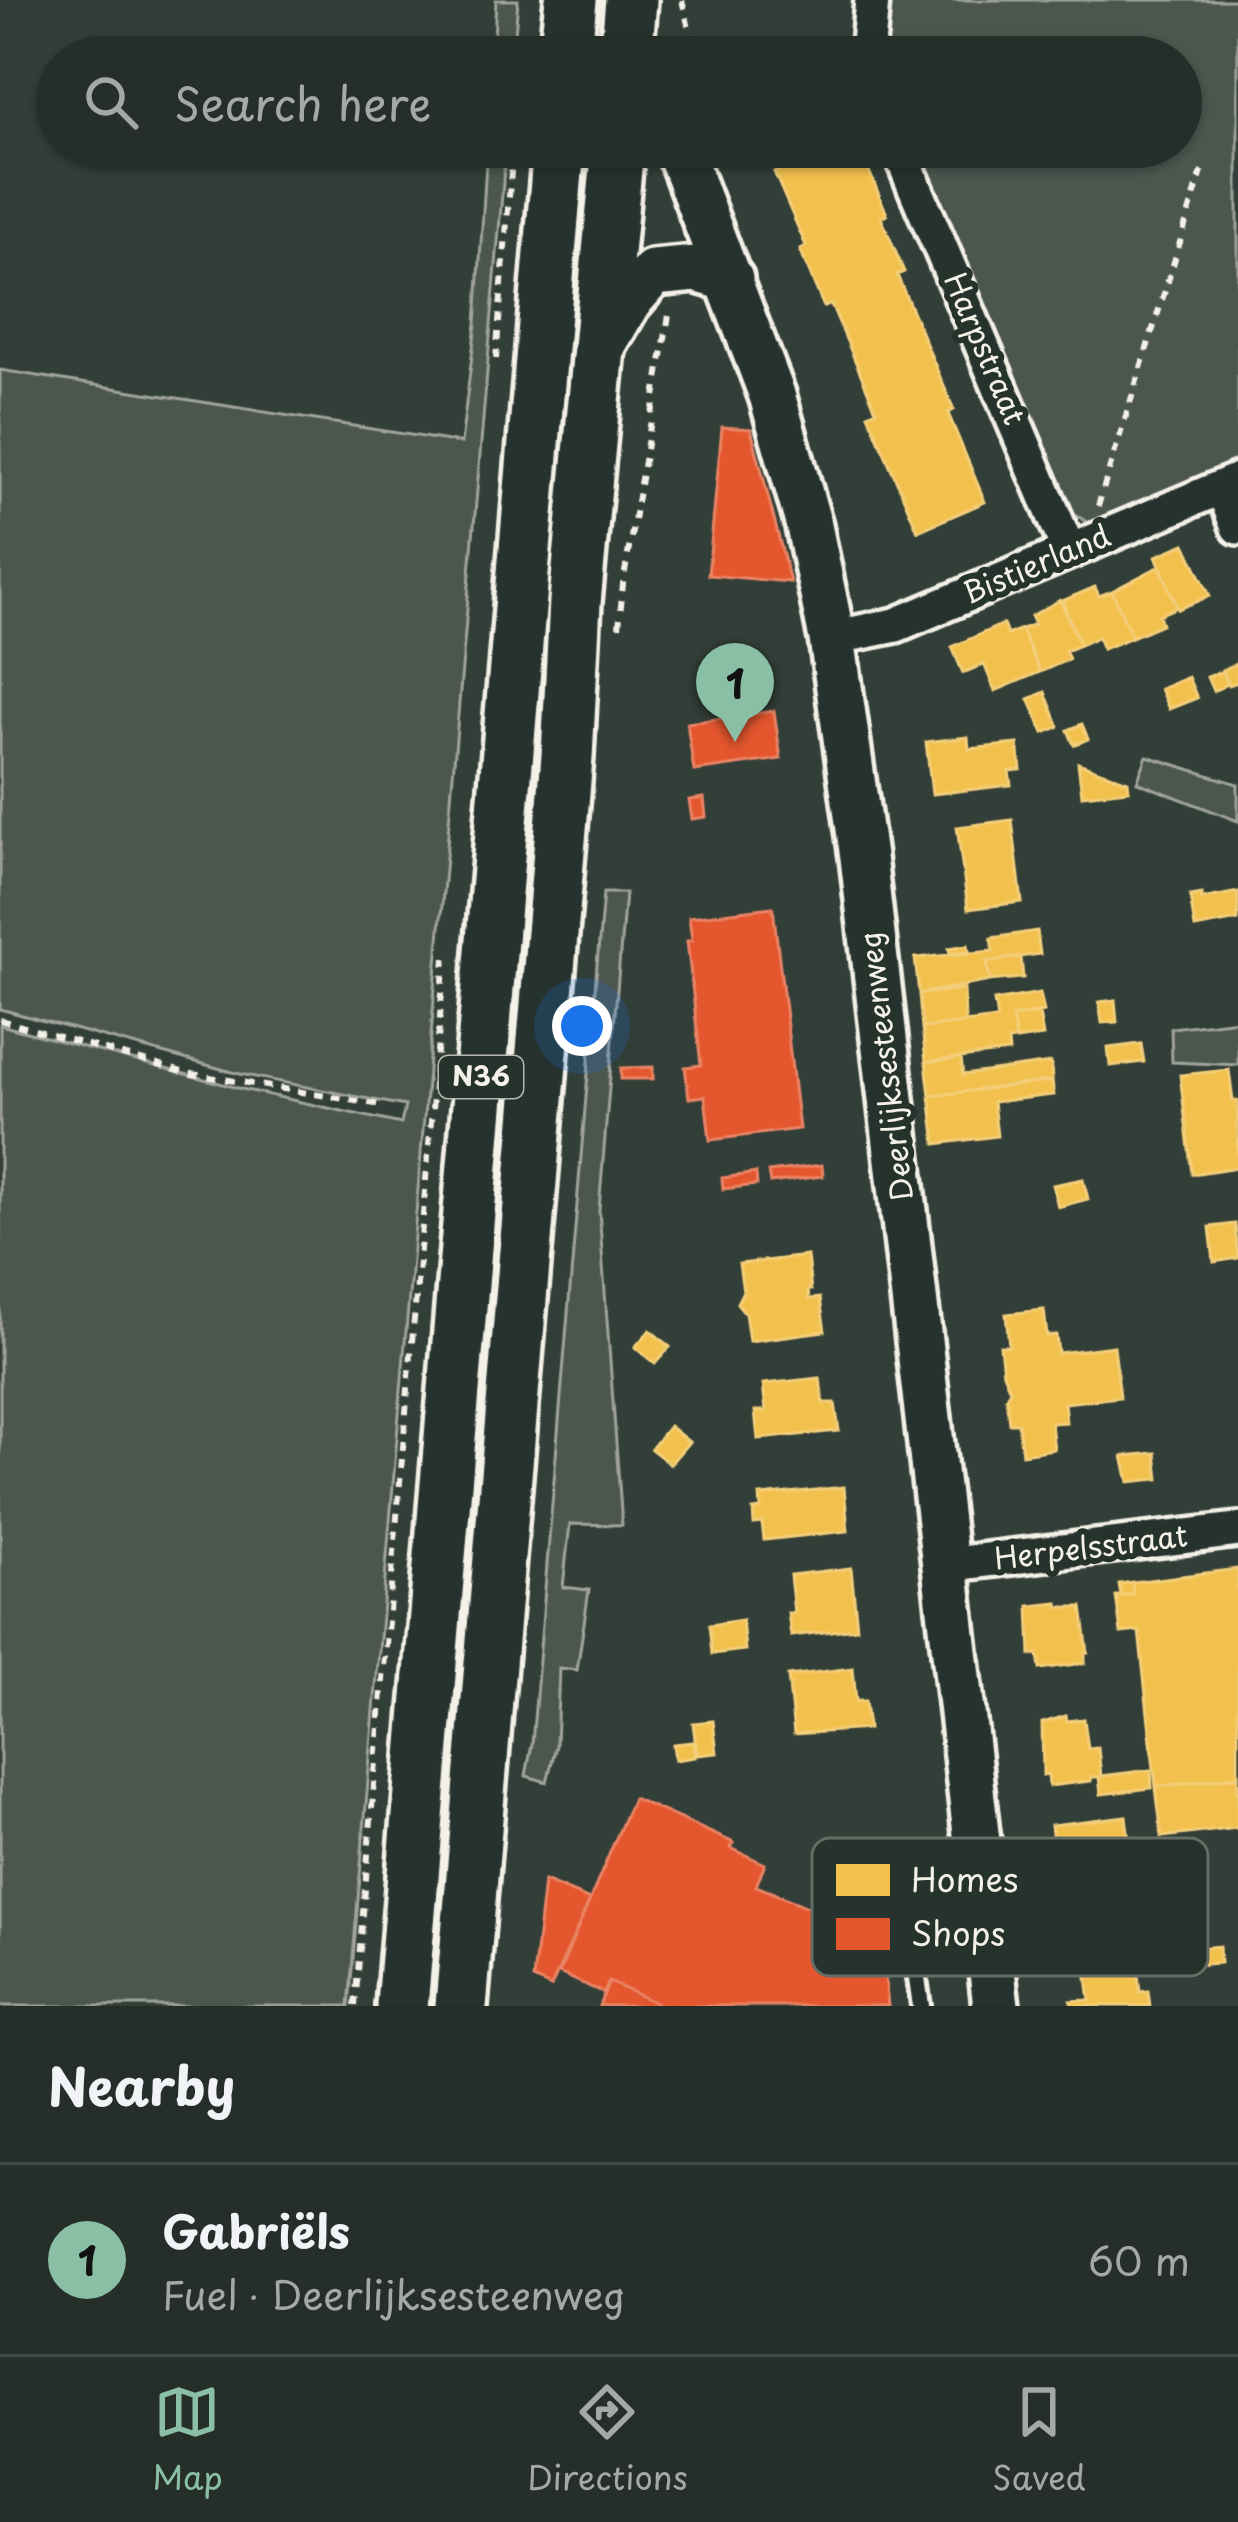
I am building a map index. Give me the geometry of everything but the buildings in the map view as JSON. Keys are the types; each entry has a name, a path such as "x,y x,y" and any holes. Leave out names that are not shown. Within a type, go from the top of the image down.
{"main road":[{"path":"568,36 571,0"},
{"path":"603,0 632,36"},
{"name":"N36","path":"402,2006 557,168"},
{"name":"N36","path":"461,2006 567,757 575,602 616,168"},
{"name":"Deerlijksesteenweg","path":"686,168 772,395 809,526 832,638 863,857 977,1838"},
{"path":"600,350 627,302 653,273 696,268 730,279"},
{"name":"Deerlijksesteenweg","path":"993,1976 996,2006"}],"street":[{"path":"869,36 872,0"},
{"name":"Harpstraat","path":"907,168 1077,548"},
{"path":"1230,484 1238,527"},
{"name":"Bistierland","path":"832,638 896,625 1230,484"},
{"name":"Herpelsstraat","path":"945,1565 1238,1530"}],"lane":[{"path":"917,1976 921,2006"}],"path":[{"path":"682,0 690,36"},
{"path":"1077,548 1204,165"},
{"path":"496,360 511,168"},
{"path":"356,2006 446,949"},
{"path":"0,1020 186,1073 381,1106"}],"shaded area":[{"path":"496,0 518,0 515,36 494,36"},
{"path":"883,0 1238,0 1238,461 1088,523 1074,513 925,168 1202,168 1202,36 882,36"},
{"path":"486,168 504,168 349,2006 0,2006 0,1025 242,1089 401,1124 405,1106 240,1074 0,1009 0,370 461,443 476,324"},
{"path":"1147,756 1238,784 1238,821 1137,782"},
{"path":"603,893 625,893 599,1210 622,1525 570,1524 563,1587 589,1590 577,1670 559,1668 556,1746 547,1782 526,1776"},
{"path":"1238,1020 1238,1065 1172,1062 1171,1028"}],"place":[{"name":"Gabriëls","path":"735,742"}]}
